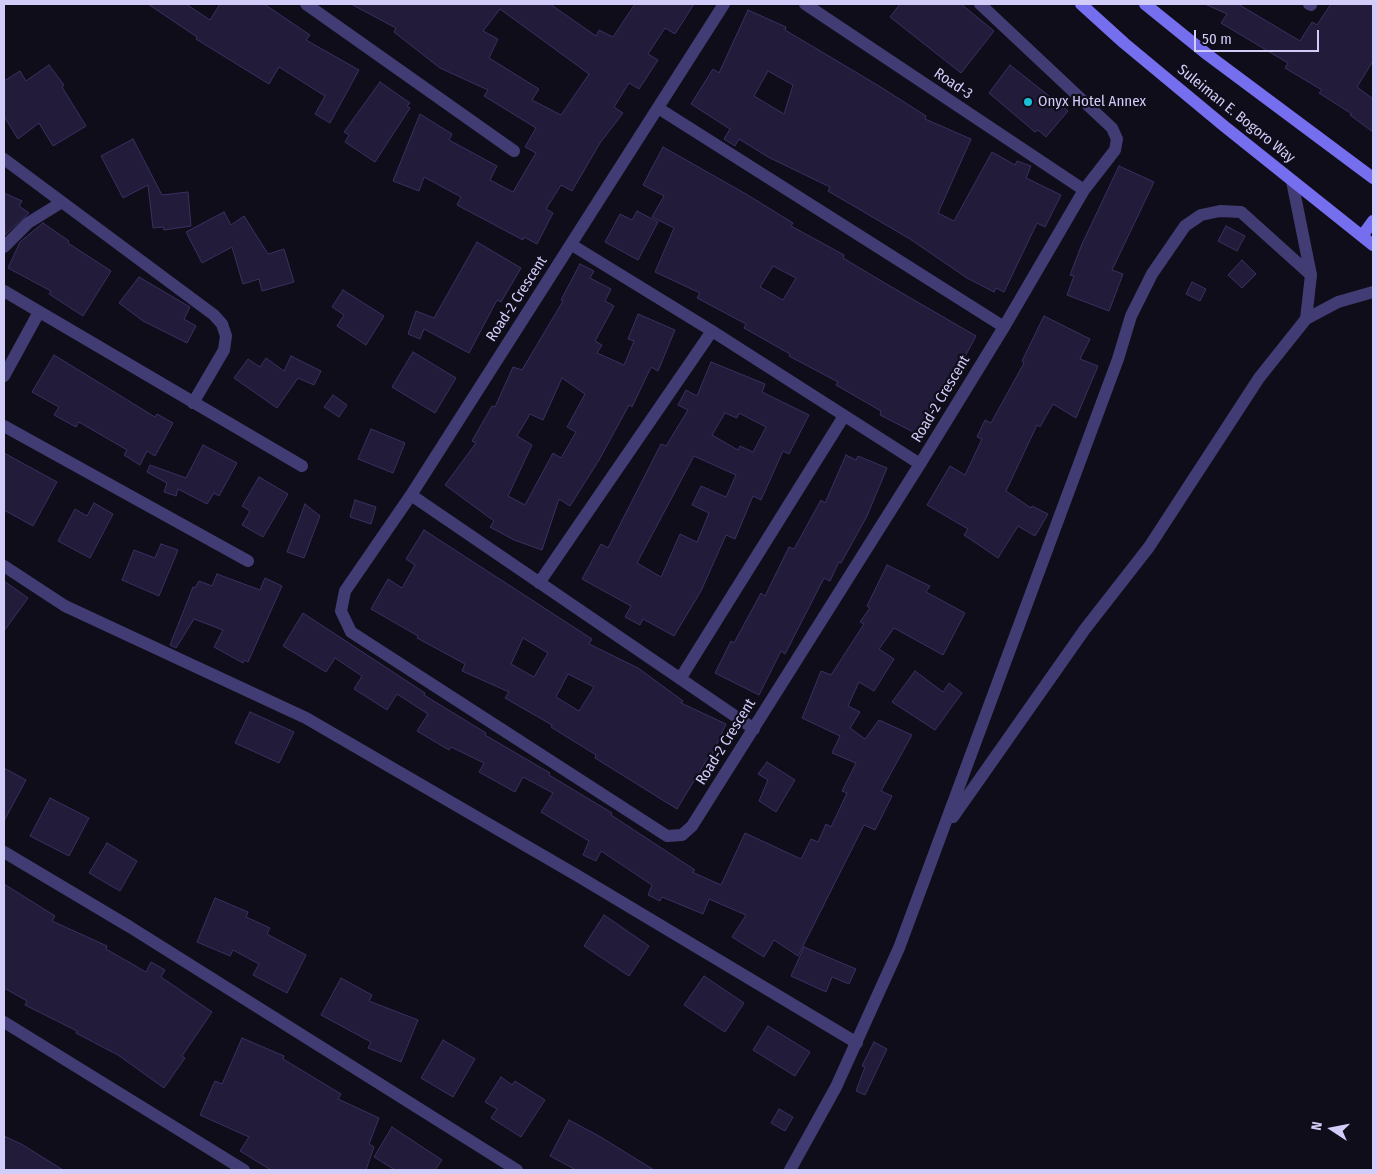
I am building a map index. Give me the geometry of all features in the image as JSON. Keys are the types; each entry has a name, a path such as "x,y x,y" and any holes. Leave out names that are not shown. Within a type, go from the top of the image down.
{"main road":[{"name":"Suleiman E. Bogoro Way","path":"1081,4 1131,49 1373,245"},
{"name":"Suleiman E. Bogoro Way","path":"1145,4 1208,55 1373,178"},
{"path":"1362,236 1373,221"}],"street":[{"path":"306,4 514,151"},
{"name":"Road-2 Crescent","path":"724,4 411,495 344,591 341,611 351,632 666,836 682,835 692,826 920,464 1004,327 1084,190 1115,150 1117,140 1112,128 980,4"},
{"name":"Road-3","path":"805,4 1084,190"},
{"path":"658,108 1004,327"},
{"path":"4,159 214,315 222,324 226,336 224,350 193,403"},
{"path":"1292,181 1312,275 1306,319"},
{"path":"4,247 28,223 62,202"},
{"path":"790,1170 836,1087 899,948 1118,359 1131,316 1152,274 1185,226 1201,215 1220,211 1241,212 1312,275"},
{"path":"572,245 712,331 920,464"},
{"path":"4,291 302,466"},
{"path":"941,834 1057,669 1149,547 1259,378 1306,319 1338,302 1373,292"},
{"path":"4,376 39,312"},
{"path":"539,583 712,331"},
{"path":"680,679 844,416"},
{"path":"4,426 248,561"},
{"path":"411,495 754,729"},
{"path":"4,566 65,606 306,718 578,876 857,1042"},
{"path":"4,852 130,927 517,1170"},
{"path":"4,1022 244,1170"}],"building":[{"path":"148,4 186,4 210,20 220,4 264,4 310,35 306,40 359,70 330,123 315,114 325,96 279,67 269,84 196,39 197,37"},
{"path":"351,4 550,4 596,36 599,30 613,37 635,4 694,4 675,34 665,28 648,54 658,60 639,89 629,83 614,107 623,113 600,143 572,191 561,185 546,209 553,213 537,244 524,237 523,240 457,205 461,197 424,177 419,191 393,181 420,114 452,134 449,140 497,166 490,180 513,192 536,153 525,147 536,128 484,96 488,90 440,68 394,32 396,28","holes":["500,9 589,74 561,115 532,100 539,89 489,58 498,39 483,31"]},
{"path":"900,4 961,4 994,31 961,73 890,17"},
{"path":"1205,4 1238,4 1300,41 1312,22 1317,25 1331,4 1373,4 1373,61 1357,87 1373,99 1373,132 1350,115 1352,114 1319,93 1322,90 1285,68 1288,63 1221,23 1227,14"},
{"path":"748,10 786,27 785,30 926,116 925,119 971,139 938,213 954,221 992,152 1015,165 1017,161 1031,166 1026,178 1061,195 1045,227 1037,223 1004,292 996,288 994,292 967,278 910,239 828,191 830,187 768,157 739,139 735,146 724,139 730,129 691,104 713,69 719,73","holes":["768,71 793,85 784,114 754,96"]},
{"path":"49,65 64,85 62,87 86,126 53,146 39,123 18,139 4,116 4,81 20,71 26,81"},
{"name":"Onyx Hotel Annex","path":"1010,65 1068,111 1046,137 1038,130 1035,132 989,93"},
{"path":"380,82 410,103 407,106 410,108 375,162 345,142 349,135 344,132"},
{"path":"133,139 162,195 188,192 191,226 164,230 163,227 153,228 148,185 123,198 101,156"},
{"path":"663,147 746,194 793,223 791,226 844,255 843,258 976,336 960,366 956,364 919,435 880,415 881,411 836,385 838,382 789,356 790,354 744,328 746,324 697,298 700,293 655,272 674,228 652,217 664,196 643,185","holes":["773,266 796,278 783,300 760,287"]},
{"path":"1119,166 1154,182 1112,270 1123,274 1109,311 1067,295 1074,276 1070,275 1082,244"},
{"path":"4,193 22,201 19,206 29,213 5,235"},
{"path":"637,211 658,222 638,260 605,242 620,214 632,220"},
{"path":"224,212 231,225 244,216 268,254 284,249 294,282 262,291 259,279 243,284 232,247 202,263 186,232"},
{"path":"43,223 69,241 68,243 111,271 83,316 49,294 51,291 8,268 20,242"},
{"path":"1226,226 1245,236 1237,251 1218,241"},
{"path":"477,242 521,268 501,302 497,300 469,353 424,329 420,339 408,334 416,311 434,318"},
{"path":"1242,260 1256,274 1242,288 1228,275"},
{"path":"580,264 594,271 590,278 611,289 605,301 614,306 595,341 602,345 597,353 624,365 634,341 628,339 638,314 675,330 658,371 651,367 632,407 629,405 599,460 570,506 559,499 542,550 514,540 490,527 494,521 445,485 476,443 472,441 492,406 495,407 513,367 522,370 563,301 561,300","holes":["562,378 585,394 567,427 576,432 561,458 553,453 525,505 508,496 532,445 517,436 530,414 543,420"]},
{"path":"139,277 190,307 184,319 196,326 187,343 143,321 119,303"},
{"path":"1192,282 1206,289 1200,301 1186,294"},
{"path":"343,290 384,316 366,345 337,326 344,315 332,307"},
{"path":"1044,316 1090,339 1080,359 1098,366 1076,418 1053,404 1040,427 1037,425 1006,491 1031,508 1032,506 1048,514 1035,536 1018,526 998,558 964,535 968,529 927,505 950,466 965,475 982,439 977,437 985,420 991,423 1024,363 1022,361"},
{"path":"413,352 456,378 435,413 392,387"},
{"path":"54,355 155,417 157,414 173,423 155,456 147,451 140,465 124,455 127,450 79,422 76,427 54,415 59,407 32,392"},
{"path":"291,356 321,371 314,385 298,378 277,408 234,378 248,359 260,367 266,358 284,371"},
{"path":"711,362 765,384 762,392 809,415 789,454 783,451 761,500 753,496 735,539 726,535 701,591 674,636 643,619 640,625 625,617 631,606 582,579 601,544 608,548 661,444 666,446 688,410 678,405 686,390 697,396","holes":["725,413 737,418 739,413 766,427 753,452 740,446 738,450 712,435","694,456 736,475 726,497 701,486 692,505 709,513 697,542 680,534 661,577 637,563"]},
{"path":"333,395 347,405 339,417 324,407"},
{"path":"371,429 405,443 393,473 358,459"},
{"path":"203,445 237,463 219,496 214,493 207,504 178,489 176,496 164,492 167,483 147,472 150,465 186,478"},
{"path":"4,453 57,482 33,526 4,510"},
{"path":"846,455 856,460 858,456 887,468 867,516 841,563 839,562 830,581 824,578 785,654 781,651 759,695 715,673 731,641 734,643 761,593 765,596 789,547 794,549 821,500 825,503"},
{"path":"259,477 288,494 263,537 242,525 250,511 242,506"},
{"path":"355,500 376,507 371,524 350,517"},
{"path":"94,503 113,514 90,558 58,541 75,509 87,516"},
{"path":"305,504 320,516 304,558 287,552"},
{"path":"424,530 592,639 589,644 638,668 683,701 681,703 726,724 711,757 709,756 677,809 595,758 596,755 551,727 552,725 505,698 509,692 462,671 465,664 417,638 418,636 371,609 388,579 402,588 415,565 406,559","holes":["523,638 548,653 534,677 511,664","568,674 594,687 579,711 556,697"]},
{"path":"161,544 178,550 159,596 122,580 134,550 155,558"},
{"path":"887,565 930,586 926,592 965,613 943,655 894,628 879,649 894,659 874,691 859,682 848,706 860,712 850,728 865,739 879,720 912,735 881,791 892,796 875,830 864,825 798,956 774,940 764,957 732,937 746,915 709,899 703,914 662,897 660,901 648,895 652,885 601,851 596,861 583,855 589,841 541,812 553,793 523,777 515,792 479,772 484,763 451,747 449,750 417,731 428,714 397,694 387,710 354,689 362,676 335,658 326,672 283,646 303,613 425,693 424,695 486,733 485,735 550,773 549,775 612,813 611,815 695,870 692,872 721,885 745,833 801,859 811,839 818,842 826,824 831,827 847,793 842,791 856,763 832,753 840,736 802,718 821,671 831,675 864,624 860,622 870,608 867,606"},
{"path":"217,574 260,590 265,578 282,586 248,662 244,660 243,663 214,647 223,630 194,619 176,648 170,645 193,587 195,588 199,581 212,586"},
{"path":"4,581 28,598 4,631"},
{"path":"915,671 943,692 949,683 962,693 935,730 892,702"},
{"path":"250,712 294,732 279,763 235,743"},
{"path":"767,762 795,780 776,812 759,801 768,780 758,774"},
{"path":"4,768 26,780 4,821"},
{"path":"50,798 89,818 69,856 30,836"},
{"path":"107,843 137,861 120,891 89,873"},
{"path":"4,884 55,916 52,921 107,946 106,949 146,972 151,962 165,970 161,977 212,1012 182,1056 185,1058 164,1088 118,1055 76,1033 77,1031 25,1005 27,1001 4,988"},
{"path":"215,898 248,912 246,917 270,928 267,934 306,955 287,993 253,975 259,964 233,950 230,956 197,942"},
{"path":"604,915 649,946 629,976 584,946"},
{"path":"804,947 856,969 849,984 832,977 826,992 791,976"},
{"path":"704,976 744,1003 725,1032 684,1005"},
{"path":"341,978 372,995 369,1001 418,1020 401,1062 368,1048 371,1042 321,1015"},
{"path":"768,1026 810,1052 795,1076 753,1050"},
{"path":"242,1038 284,1056 283,1059 341,1094 338,1099 379,1118 369,1144 374,1147 366,1170 271,1170 240,1151 249,1137 200,1115 215,1081 222,1084"},
{"path":"443,1040 475,1059 453,1097 421,1078"},
{"path":"874,1042 887,1049 865,1095 856,1091 865,1067 862,1066"},
{"path":"501,1077 512,1085 515,1081 545,1100 521,1137 491,1118 497,1109 485,1102"},
{"path":"779,1109 793,1117 785,1131 771,1123"},
{"path":"569,1120 654,1170 576,1170 550,1156"},
{"path":"392,1127 442,1160 435,1170 395,1170 374,1157"},
{"path":"4,1136 23,1145 63,1170 4,1170"}],"place":[{"name":"Onyx Hotel Annex","path":"1028,102"}]}
